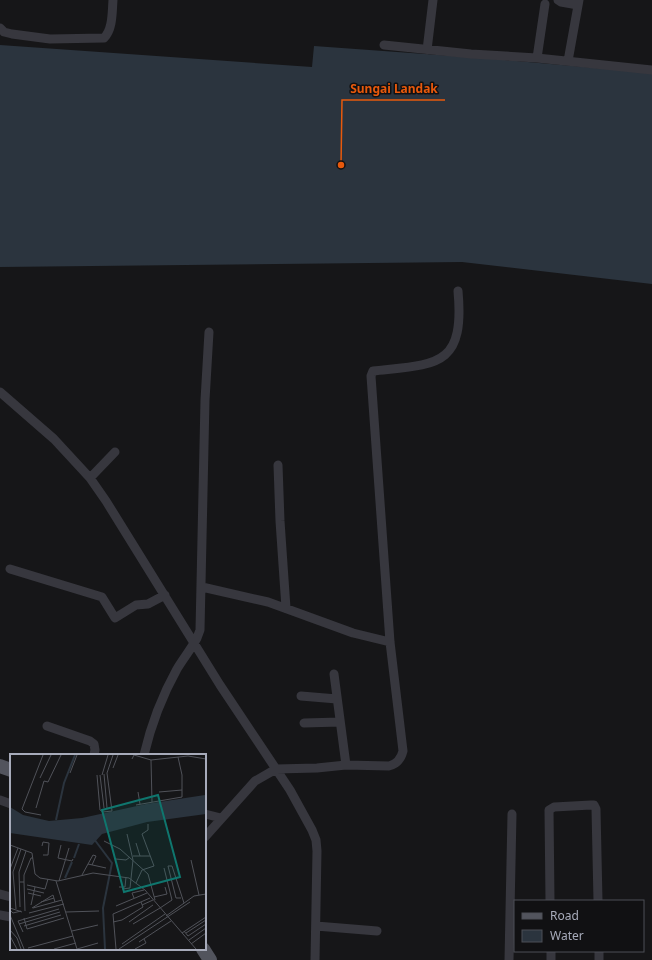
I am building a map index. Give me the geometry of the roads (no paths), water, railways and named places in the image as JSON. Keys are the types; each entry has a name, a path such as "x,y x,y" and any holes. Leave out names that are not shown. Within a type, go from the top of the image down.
{"main road":[{"path":"0,766 10,770"},
{"path":"204,950 210,960"}],"street":[{"path":"0,28 4,32 12,34 50,39 104,38 110,24 113,0"},
{"path":"427,50 433,0"},
{"path":"558,0 561,2 579,2 568,61"},
{"path":"537,58 545,4"},
{"path":"384,45 471,54 537,58 652,70"},
{"path":"206,836 255,781 276,769 317,768 346,764 389,766 394,765 402,757 403,751 390,642 371,376 373,371 412,368 444,357 452,348 458,332 460,311 458,291"},
{"path":"144,754 149,734 162,700 178,668 194,643 200,630 205,400 209,332"},
{"path":"0,392 54,440 90,478 165,595 220,685 302,811 316,840 317,851 315,960"},
{"path":"90,478 115,452"},
{"path":"278,465 286,608"},
{"path":"10,569 102,597 115,618 136,605 148,604 165,595"},
{"path":"202,587 241,595 286,608 353,632 390,642"},
{"path":"334,674 346,764"},
{"path":"301,696 337,699"},
{"path":"304,724 340,722"},
{"path":"47,726 90,741 94,744 94,754"},
{"path":"0,800 10,804"},
{"path":"550,900 550,808 591,805 595,807 598,900"},
{"path":"206,814 221,818"},
{"path":"509,960 512,814"},
{"path":"0,894 10,896"},
{"path":"0,915 10,917"},
{"path":"316,926 377,932"}],"water":[{"path":"0,45 312,67 314,46 494,59 652,73 652,284 462,262 0,267"}],"place":[{"name":"Sungai Landak","path":"341,165"}]}
